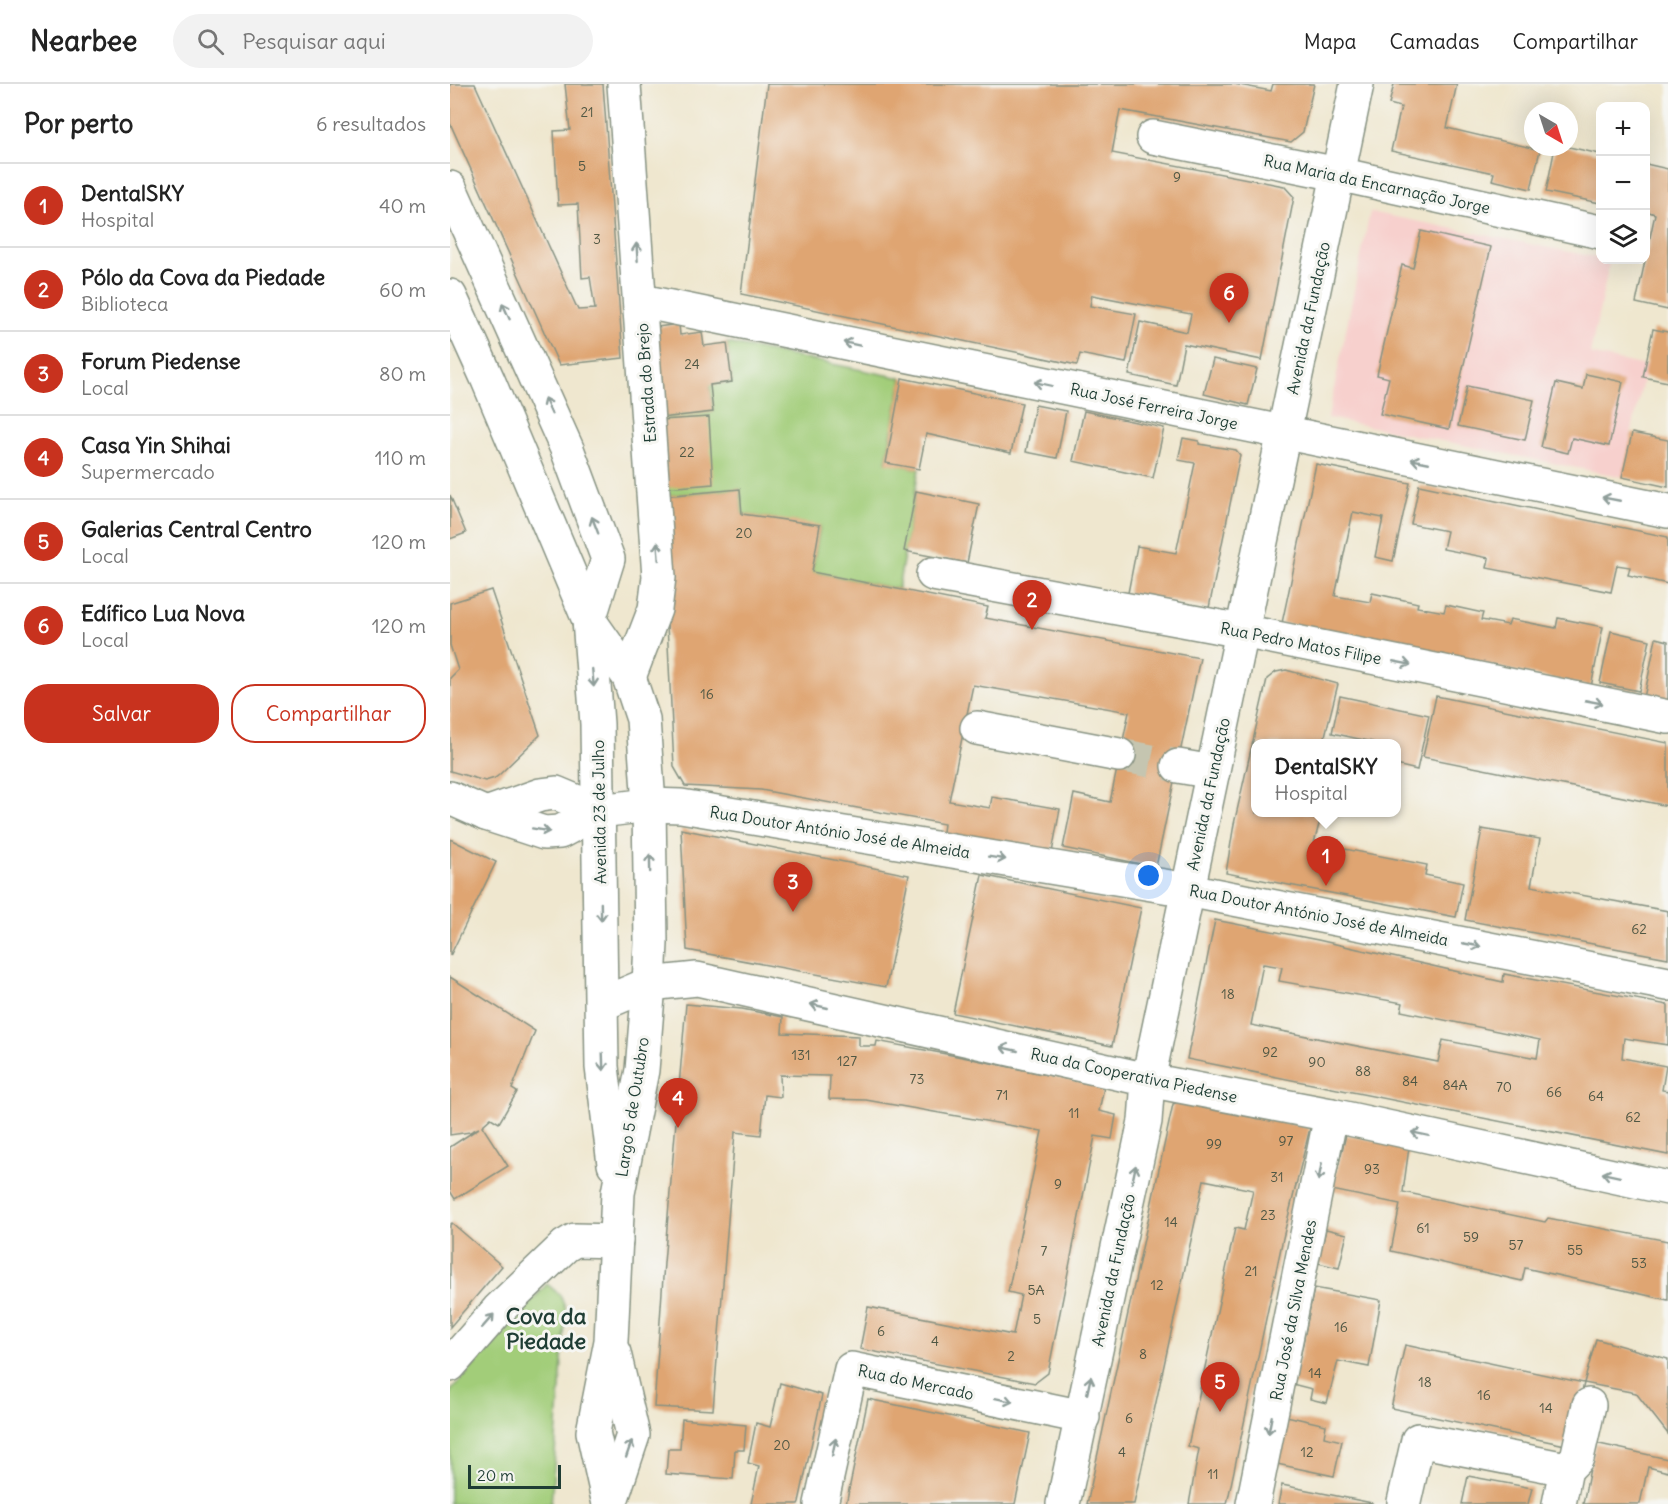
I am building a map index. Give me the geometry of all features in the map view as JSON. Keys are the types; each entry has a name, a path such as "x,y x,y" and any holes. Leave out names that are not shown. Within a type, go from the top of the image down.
{"street":[{"name":"Estrada do Brejo","path":"624,84 659,578 654,609 629,677"},
{"name":"Avenida da Fundação","path":"1064,1504 1145,1121 1148,1080 1357,84"},
{"name":"Rua Maria da Encarnação Jorge","path":"1153,138 1338,174 1596,231"},
{"path":"450,188 567,449 608,559 589,620"},
{"name":"Avenida 23 de Julho","path":"450,296 488,380 589,620 629,677 644,719 649,805 651,943 649,984"},
{"name":"Rua José Ferreira Jorge","path":"641,301 1668,511"},
{"path":"488,380 528,362"},
{"name":"Rua Pedro Matos Filipe","path":"933,574 1242,631 1668,717"},
{"name":"Avenida 23 de Julho","path":"589,620 597,724 602,1004"},
{"path":"977,728 1119,755"},
{"path":"1178,765 1213,772"},
{"path":"450,798 486,814 544,833 560,832 599,811"},
{"name":"Rua Doutor António José de Almeida","path":"599,811 649,805 681,806 1188,890 1668,984"},
{"name":"Rua da Cooperativa Piedense","path":"602,1004 649,984 697,979 1148,1080 1331,1115 1668,1188"},
{"name":"Largo 5 de Outubro","path":"609,1504 633,1435 611,1341 618,1193 642,1070 649,984"},
{"name":"Largo 5 de Outubro","path":"602,1004 602,1067 618,1193"},
{"name":"Rua José da Silva Mendes","path":"1252,1504 1331,1115"},
{"path":"450,1365 498,1310 565,1246 575,1240 616,1240"},
{"name":"Rua do Mercado","path":"821,1504 850,1369 1083,1417"},
{"path":"1559,1504 1566,1469 1577,1458 1589,1405"},
{"path":"1404,1502 1418,1440 1566,1469"}],"shaded area":[{"path":"1370,212 1596,257 1596,264 1609,264 1590,354 1646,366 1622,477 1328,418"}],"green space":[{"path":"727,343 902,378 886,462 919,469 898,589 812,572 820,526 742,514 740,489 663,496 661,418 713,412 710,385 732,382"},
{"path":"547,1284 560,1295 566,1310 551,1504 450,1504 450,1392"}],"building":[{"path":"450,84 475,84 578,310 595,309 590,277 582,278 578,204 558,205 554,131 570,130 565,84 603,84 623,358 559,365 450,123"},
{"path":"767,84 1234,84 1271,91 1273,84 1314,84 1303,132 1291,142 1120,110 1112,153 1284,186 1294,197 1262,360 1184,344 1176,385 1129,375 1140,322 1187,332 1191,314 1092,295 1090,306 1136,314 1126,363 1080,354 1077,365 741,294"},
{"path":"1394,84 1457,84 1447,128 1524,146 1524,156 1539,156 1531,189 1492,180 1494,173 1391,151 1401,107 1389,104"},
{"path":"1578,149 1596,153 1596,202 1546,192 1553,156 1578,156"},
{"path":"1650,165 1668,169 1668,310 1636,303 1644,264 1650,264 1650,237 1655,214 1650,212"},
{"path":"1421,231 1491,247 1449,429 1380,414 1389,378 1377,375 1402,265 1413,268"},
{"path":"679,324 680,335 702,332 704,346 727,343 732,382 710,385 713,412 661,418 650,328"},
{"path":"1653,329 1668,332 1668,382 1643,377"},
{"path":"1213,359 1257,369 1248,405 1204,394"},
{"path":"1586,374 1623,382 1609,446 1572,438 1568,453 1541,447 1556,383 1583,389"},
{"path":"902,378 1022,403 1011,453 926,434 919,469 886,463"},
{"path":"1467,386 1534,400 1525,440 1458,426"},
{"path":"1035,405 1066,411 1057,458 1026,452"},
{"path":"1084,411 1164,428 1153,478 1073,461"},
{"path":"709,417 713,484 666,488 661,420"},
{"path":"1632,433 1668,440 1668,487 1622,477"},
{"path":"1183,438 1199,441 1199,444 1236,450 1240,455 1209,608 1128,593 1137,546 1176,553 1195,463 1178,460"},
{"path":"1316,464 1410,483 1393,561 1375,557 1383,518 1353,512 1335,596 1370,602 1372,593 1418,603 1417,607 1444,612 1446,605 1483,613 1481,620 1508,625 1510,619 1556,628 1558,618 1603,627 1591,687 1282,623"},
{"path":"1419,485 1668,537 1668,584 1628,575 1630,567 1617,565 1611,592 1487,568 1489,558 1443,549 1447,531 1411,524"},
{"path":"740,489 742,514 820,525 812,572 988,607 985,618 1200,658 1156,867 1063,848 1074,794 1110,802 1129,712 973,685 949,801 990,808 992,797 1060,809 1051,858 942,839 944,824 761,790 685,786 674,767 663,542 663,496"},
{"path":"916,491 979,504 967,563 904,551"},
{"path":"450,495 466,533 450,539"},
{"path":"491,590 540,735 499,775 485,781 450,771 450,678 458,670 450,645 450,603"},
{"path":"1611,631 1650,640 1639,691 1600,683"},
{"path":"1656,638 1668,641 1668,703 1644,698"},
{"path":"1286,670 1338,684 1324,739 1253,739 1267,679 1276,672"},
{"path":"1340,696 1429,715 1417,770 1401,766 1401,739 1359,739 1332,733"},
{"path":"1436,696 1668,743 1668,806 1423,757"},
{"path":"1251,749 1251,817 1321,817 1314,843 1427,865 1425,875 1463,883 1456,917 1226,873 1234,824"},
{"path":"681,829 909,875 886,987 687,950"},
{"path":"1482,829 1540,839 1531,886 1668,911 1668,958 1465,920"},
{"path":"450,839 496,862 450,956"},
{"path":"982,875 1141,908 1112,1046 953,1013"},
{"path":"1215,920 1318,940 1503,982 1504,974 1668,1005 1668,1045 1624,1038 1622,1058 1666,1066 1662,1090 1668,1091 1668,1155 1187,1059","holes":["1263,964 1282,967 1279,981 1403,1003 1401,1011 1540,1040 1537,1058 1443,1040 1438,1062 1251,1025"]},
{"path":"450,977 535,1031 512,1089 517,1092 499,1123 491,1118 482,1126 508,1166 455,1199 450,1191 450,1147 479,1128 450,1135"},
{"path":"686,1004 742,1009 783,1017 782,1033 859,1036 859,1046 876,1046 877,1041 1104,1087 1099,1111 1116,1115 1112,1139 1095,1136 1048,1373 1035,1383 860,1349 868,1307 1013,1335 1021,1295 1008,1292 1042,1131 866,1100 829,1099 830,1076 780,1075 781,1097 765,1095 761,1135 735,1132 713,1410 654,1407"},
{"path":"1185,1099 1310,1128 1283,1238 1227,1504 1189,1504 1199,1449 1188,1446 1235,1228 1244,1230 1253,1190 1204,1180 1134,1504 1087,1504 1173,1104"},
{"path":"1346,1135 1409,1147 1403,1192 1545,1222 1548,1218 1668,1241 1668,1300 1525,1268 1522,1281 1391,1251 1400,1204 1332,1190"},
{"path":"452,1223 502,1266 450,1327 450,1225"},
{"path":"1326,1229 1347,1234 1339,1268 1318,1263"},
{"path":"1314,1288 1381,1300 1369,1367 1338,1361 1327,1403 1310,1399 1312,1389 1292,1384 1301,1353"},
{"path":"1596,1339 1668,1359 1668,1434 1636,1393 1584,1383"},
{"path":"1405,1345 1584,1383 1570,1446 1391,1408"},
{"path":"780,1383 822,1395 799,1502 798,1504 751,1504 759,1466 748,1463 756,1423 770,1427"},
{"path":"868,1399 1030,1433 1015,1504 846,1504"},
{"path":"1282,1415 1326,1425 1324,1437 1342,1441 1334,1476 1272,1463"},
{"path":"682,1419 746,1425 744,1450 735,1450 733,1479 666,1474 668,1449 680,1449"},
{"path":"1595,1443 1668,1459 1668,1472 1648,1467 1640,1504 1583,1504"},
{"path":"1468,1476 1532,1488 1528,1504 1462,1504"},
{"path":"1282,1485 1372,1503 1278,1504"}],"tunnel":[{"path":"1119,755 1178,766"}],"place":[{"name":"Edífico Lua Nova","path":"1229,323"},
{"name":"Pólo da Cova da Piedade","path":"1032,630"},
{"name":"DentalSKY","path":"1326,886"},
{"name":"Forum Piedense","path":"793,912"},
{"name":"Casa Yin Shihai","path":"678,1128"},
{"name":"Galerias Central Centro","path":"1220,1412"}],"district":[{"name":"Cova da Piedade","path":"546,1328"}]}
